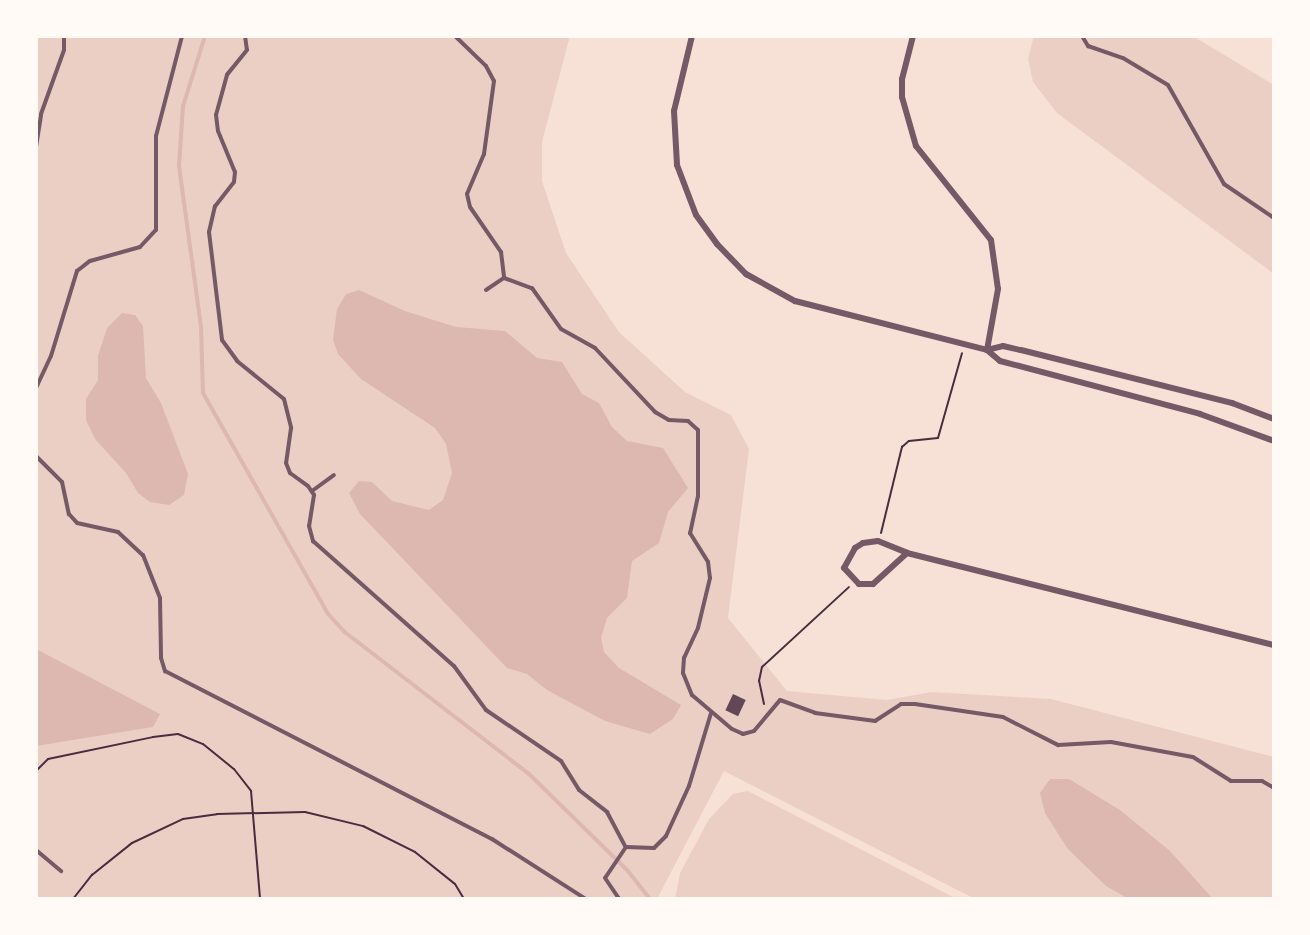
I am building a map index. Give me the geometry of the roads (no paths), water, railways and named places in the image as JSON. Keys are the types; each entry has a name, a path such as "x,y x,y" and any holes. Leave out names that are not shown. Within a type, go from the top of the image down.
{"street":[{"path":"692,36 676,98 676,157 696,215 730,260 760,284 795,301 987,350 1000,361 1200,414 1274,441"},
{"path":"914,36 902,79 902,97 916,146 991,240 998,289 987,350"},
{"path":"987,350 1003,346 1021,350 1232,403 1274,419"},
{"path":"907,554 873,584 854,580 844,568 847,558 863,543 878,541 907,554 1274,645"}],"lane":[{"path":"36,147 41,114 64,50 64,36"},
{"path":"36,388 51,356 77,271 90,261 140,247 156,230 156,135 182,36"},
{"path":"244,36 247,50 227,75 216,115 218,131 235,172 234,182 215,206 209,232 220,334 225,348 237,361 284,399 291,428 287,468 312,491"},
{"path":"455,36 486,66 494,81 484,154 467,194 470,207 501,252 504,278"},
{"path":"1082,36 1088,45 1123,58 1168,85 1224,184 1274,218"},
{"path":"486,290 504,278"},
{"path":"504,278 537,292 561,329 595,348 659,415 688,421 698,430 698,496 690,533 708,562 710,578 698,628 683,665 688,689 711,713 743,734 754,731 780,700 815,713 875,721 907,704 987,714 1007,719 1051,744 1119,742 1193,757 1231,781 1262,781 1274,788"},
{"path":"36,456 62,482 69,514 77,524 118,532 143,555 160,598 161,658 165,671 492,838 586,899"},
{"path":"334,475 312,491 309,526 319,548 448,660 486,710 561,761 579,790 607,812 626,847"},
{"path":"626,847 654,848 666,836 689,786 711,713"},
{"path":"619,899 606,885 610,867 626,847"},
{"path":"36,850 61,871"}],"waterway":[{"path":"205,36 183,106 179,166 201,327 203,393 328,614 346,633 528,773 628,871 650,899"}]}
